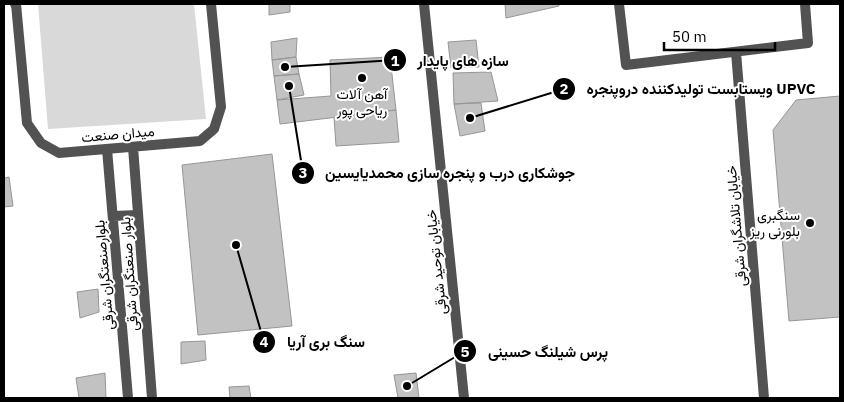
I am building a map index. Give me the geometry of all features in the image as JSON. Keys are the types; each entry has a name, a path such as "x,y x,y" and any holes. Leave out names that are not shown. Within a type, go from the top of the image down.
{"street":[{"name":"میدان صنعت","path":"16,4 27,123 41,143 59,153 200,141 214,129 220,107 211,4"},
{"name":"خیابان توحید شرقی","path":"424,4 464,398"},
{"path":"620,4 626,65 808,43 805,4"},
{"name":"خیابان تلاشگران شرقی","path":"736,52 764,398"},
{"name":"بلوار صنعتگران شرقی","path":"133,147 152,398"},
{"name":"بلوارصنعتگران شرقی","path":"108,149 128,398"},
{"path":"113,216 138,215"}],"shaded area":[{"path":"38,4 194,4 206,119 48,129"}],"building":[{"path":"269,4 290,4 290,12 269,15"},
{"path":"505,4 559,4 559,6 506,18"},
{"path":"297,38 296,57 272,60 271,42"},
{"path":"476,40 479,67 451,68 448,42"},
{"path":"296,57 299,74 274,76 272,60"},
{"name":"آهن آلات ریاحی پور","path":"390,57 396,110 280,124 277,100 331,96 330,60"},
{"path":"491,72 498,101 454,104 453,73"},
{"path":"299,74 304,95 277,100 274,76"},
{"name":"سنگبری بلورنی ریز","path":"840,96 840,317 789,321 773,130 796,100"},
{"path":"481,103 485,131 460,136 454,104"},
{"path":"396,110 399,142 336,146 334,117"},
{"path":"272,154 292,326 198,335 182,165"},
{"path":"9,177 13,206 4,207 4,178"},
{"path":"98,289 99,312 80,318 77,292"},
{"path":"205,341 206,360 181,364 181,342"},
{"path":"105,373 106,398 79,398 76,378"},
{"path":"416,373 419,398 398,398 394,375"},
{"path":"249,386 251,398 230,398 229,387"}],"place":[{"name":"سازه های پایدار","path":"285,67"},
{"name":"آهن آلات ریاحی پور","path":"362,78"},
{"name":"جوشکاری درب و پنجره سازی محمدیایسین","path":"289,86"},
{"name":"ویستابست تولیدکننده دروپنجره UPVC","path":"470,118"},
{"name":"سنگبری بلورنی ریز","path":"810,223"},
{"name":"سنگ بری آریا","path":"236,245"},
{"name":"پرس شیلنگ حسینی","path":"407,386"}]}
